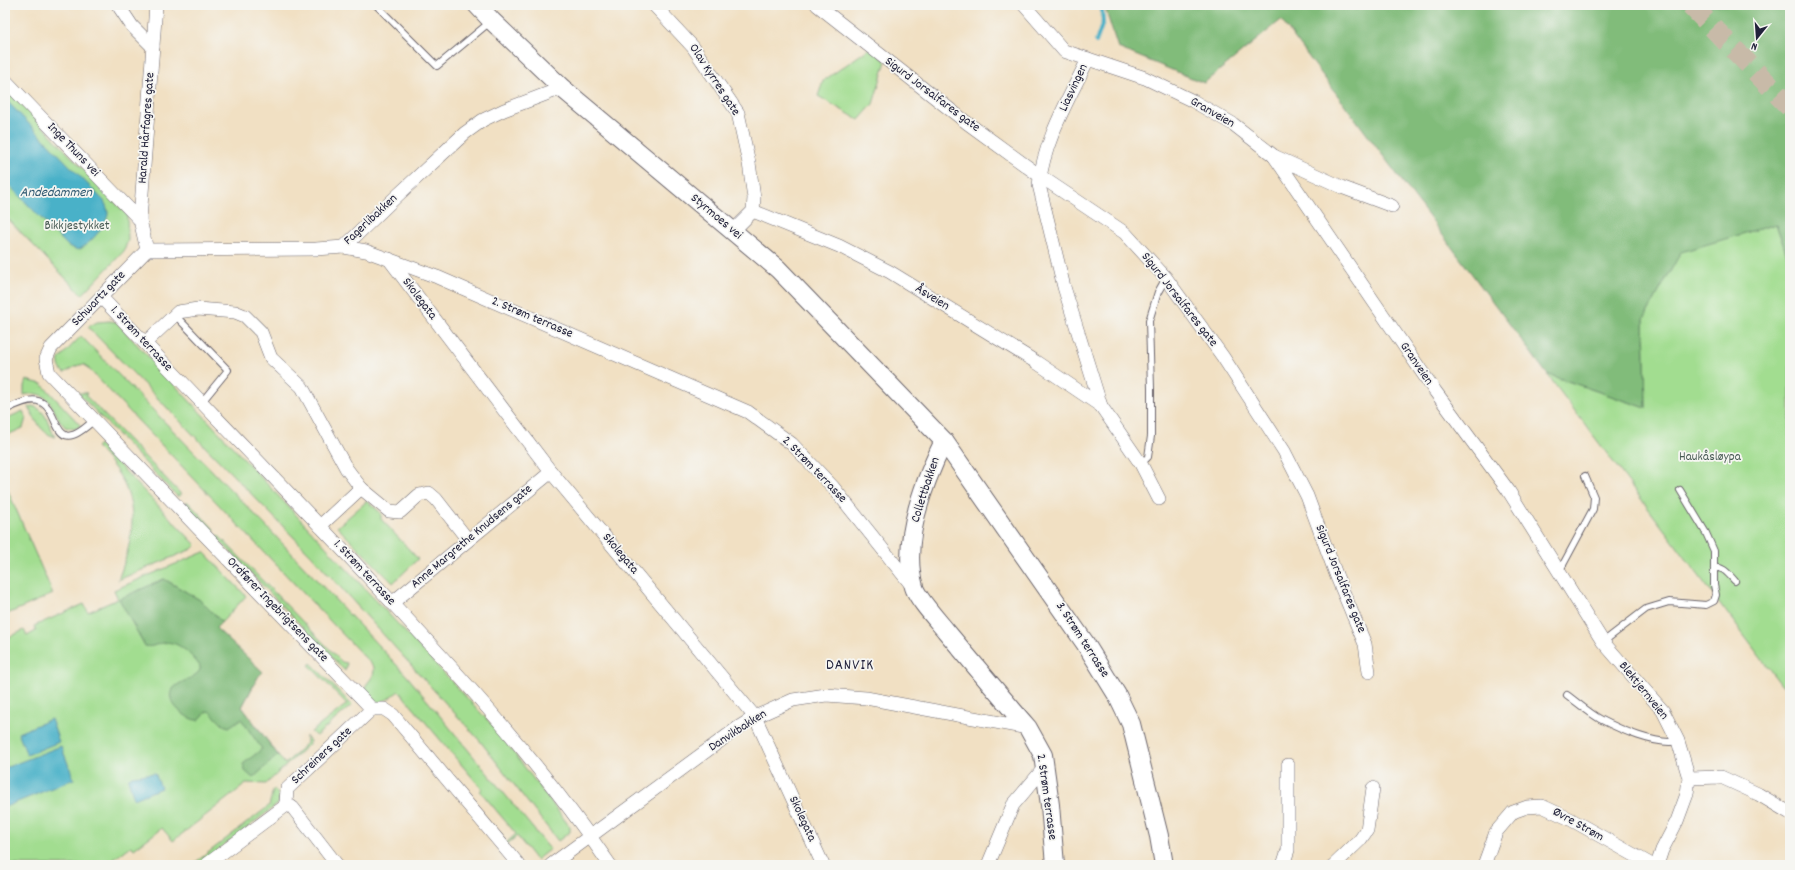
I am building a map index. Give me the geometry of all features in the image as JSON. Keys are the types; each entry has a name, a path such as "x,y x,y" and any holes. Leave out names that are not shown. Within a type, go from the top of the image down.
{"main road":[{"name":"Styrmoes vei","path":"477,5 562,88 778,269 944,441"},
{"name":"Collettbakken","path":"914,588 911,555 915,519 928,478 944,441"},
{"name":"3. Strøm terrasse","path":"944,441 1081,637 1117,695 1130,724 1159,836 1164,865"},
{"name":"2. Strøm terrasse","path":"914,588 932,614 1028,728 1039,747 1045,767 1055,865"}],"street":[{"path":"118,5 132,26 153,47"},
{"name":"Harald Hårfagres gate","path":"146,250 140,220 156,5"},
{"name":"Olav Kyrres gate","path":"654,5 693,47 738,113 749,163 754,198 753,211"},
{"name":"Sigurd Jorsalfares gate","path":"817,5 917,85 1040,176 1125,233 1166,278 1223,357 1284,451 1307,496 1337,577 1365,644 1369,672"},
{"path":"1024,5 1064,51 1088,59"},
{"name":"Liasvingen","path":"1040,176 1051,138 1088,59 1145,78"},
{"name":"Granveien","path":"1145,78 1193,101 1234,124 1274,156 1344,188 1392,206"},
{"name":"Inge Thuns vei","path":"5,80 140,220"},
{"name":"Fagerlibakken","path":"146,250 316,250 344,247 465,133 483,120 504,110 562,88"},
{"name":"Granveien","path":"1274,156 1435,391 1508,490 1559,572"},
{"name":"Åsveien","path":"1040,176 1039,185 1064,287 1101,406 1141,464 1159,499"},
{"path":"733,231 753,211"},
{"name":"Åsveien","path":"753,211 838,246 890,272 1036,362 1101,406"},
{"name":"2. Strøm terrasse","path":"344,247 366,251 389,259 484,298 748,412 792,444 833,487 914,588"},
{"name":"Schwartz gate","path":"51,348 146,250"},
{"name":"Skolegata","path":"389,259 551,472 755,717 823,865"},
{"name":"1. Strøm terrasse","path":"101,297 320,526 485,704 536,765 610,865"},
{"path":"145,343 178,312 205,309 235,312 246,316 261,332 271,358 302,387 346,468 361,488 389,511 400,512 419,495 429,493 436,498 468,540"},
{"name":"Ordfører Ingebrigtsens gate","path":"51,348 46,359 49,373 372,709"},
{"name":"Anne Margrethe Knudsens gate","path":"392,603 551,472"},
{"path":"320,526 361,488"},
{"name":"Blektjernveien","path":"1559,572 1603,642 1662,711 1678,741 1689,778 1687,794 1677,821 1662,850 1657,865"},
{"name":"Danvikbakken","path":"552,865 755,717 793,700 811,696 843,695 1028,728"},
{"path":"372,709 384,709 393,715 519,865"},
{"name":"Schreiners gate","path":"286,803 287,789 372,709"},
{"path":"1283,865 1288,850 1288,765"},
{"path":"988,865 1012,805 1045,767"},
{"path":"1689,778 1721,777 1758,794 1790,813"},
{"path":"1334,865 1367,830 1373,788"},
{"path":"206,865 284,807 286,803 293,808 337,865"},
{"name":"Øvre Strøm","path":"1484,865 1496,832 1513,812 1527,807 1542,806 1570,819 1652,865"}],"lane":[{"path":"376,5 437,66 492,21"},
{"path":"1141,464 1148,457 1151,436 1152,388 1149,321 1158,292 1166,278"},
{"path":"174,315 228,370 201,403"},
{"path":"5,410 35,400 40,401 48,408 60,430 72,436 79,434 94,420"},
{"path":"1559,572 1593,509 1594,497 1585,476"},
{"path":"1603,642 1646,609 1669,602 1706,605 1714,600 1716,595 1714,585 1714,551 1706,533 1680,490"},
{"path":"1714,569 1717,567 1724,569 1735,581"},
{"path":"1567,695 1599,719 1628,732 1665,741 1678,741"}],"green space":[{"path":"1104,5 1790,5 1790,264 1776,224 1681,252 1644,319 1646,408 1547,374 1281,20 1204,83 1118,48"},
{"path":"870,48 886,61 873,104 859,120 818,96 823,81"},
{"name":"Bikkjestykket","path":"5,87 127,215 128,240 124,251 82,295 5,216"},
{"name":"Haukåsløypa","path":"1776,224 1790,264 1790,682 1782,686 1547,374 1646,408 1644,319 1681,251"},
{"path":"97,322 116,322 495,728 570,827 570,832 558,841 480,741 312,556 88,327"},
{"path":"81,336 265,525 407,676 550,849 536,860 517,836 507,844 506,843 516,834 480,791 482,789 399,691 382,702 374,700 365,690 373,675 374,667 85,365 77,366 64,373 60,368 59,359"},
{"path":"26,380 42,384 81,426 74,429 65,427 46,398 41,395 34,394 24,395"},
{"path":"78,393 87,393 87,397 180,493 180,496 177,496"},
{"path":"32,406 44,414 55,437 42,429 39,425 29,407"},
{"path":"23,411 26,418 23,428 5,436 5,419"},
{"path":"99,444 196,545 192,549 118,580 130,542 132,525 131,509 128,493 121,478 96,447"},
{"path":"5,484 53,594 5,615"},
{"path":"367,501 381,513 381,519 418,559 393,583 337,527"},
{"path":"186,502 188,502 214,529 214,532 211,532 185,505"},
{"path":"218,535 342,662 347,663 345,671 217,538"},
{"path":"204,552 246,596 222,622 200,600 164,579 151,584 263,672 258,677 242,707 285,764 307,743 306,736 310,741 309,744 266,784 247,783 173,841 162,828 134,849 131,846 114,859 116,862 112,865 5,865 5,639 24,630 27,636 36,631 34,626 84,604 88,612 118,599 114,590"},
{"path":"164,579 200,600 222,622 216,628 263,672 258,677 242,707 278,755 253,778 245,771 243,764 262,749 241,719 229,727 223,725 209,711 206,712 199,720 194,720 178,710 171,700 170,695 172,690 178,684 197,673 200,670 200,666 184,649 169,642 145,646 119,599"},
{"path":"311,663 352,705 316,736 311,732 347,704 309,665"},
{"path":"274,789 279,796 278,804 198,865 192,865 269,806"}],"water":[{"name":"Andedammen","path":"5,99 105,203 108,214 107,219 92,240 78,250 68,246 5,181"},
{"path":"51,719 59,742 27,755 18,733"},
{"path":"61,746 74,779 5,807 5,768"},
{"path":"155,773 161,788 134,799 128,779 132,776"}],"waterway":[{"path":"1096,42 1103,22 1102,10 1104,5"}],"tunnel":[{"path":"1691,5 1790,107"}],"district":[{"name":"DANVIK","path":"850,666"}]}
